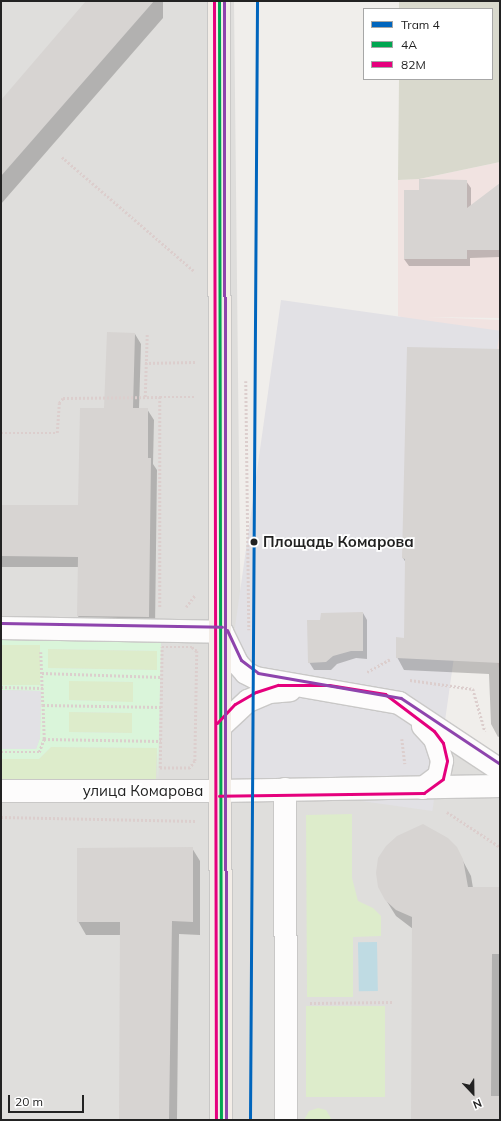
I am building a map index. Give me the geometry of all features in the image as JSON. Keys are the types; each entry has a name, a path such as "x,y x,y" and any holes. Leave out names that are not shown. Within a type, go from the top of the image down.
{"main road":[{"path":"219,1 222,632 219,791 222,816 221,1120"}],"street":[{"path":"1,628 222,632 233,656 246,673 266,680 384,699 405,705 459,745 500,770"},
{"path":"221,726 238,708 258,696 279,690 329,690"},
{"path":"384,699 424,728 438,745 442,757 441,769 434,782 415,788"},
{"name":"улица Комарова","path":"1,791 219,791 500,786"},
{"path":"285,789 286,1120"}],"path":[{"path":"62,157 197,273"},
{"path":"196,280 197,265"},
{"path":"145,397 147,333"},
{"path":"195,355 195,369"},
{"path":"145,363 195,362"},
{"path":"195,390 195,404"},
{"path":"160,397 160,613"},
{"path":"1,433 57,434 59,403 63,398 195,397"},
{"path":"181,612 190,603 196,592"},
{"path":"162,646 192,647 196,649 194,766 188,768 160,768 162,678 162,646"},
{"path":"1,752 39,752 44,739 42,651"},
{"path":"42,673 162,678"},
{"path":"365,673 373,674"},
{"path":"404,679 473,689 481,722 488,736"},
{"path":"1,688 43,688"},
{"path":"43,705 161,707"},
{"path":"402,733 415,788"},
{"path":"44,739 161,741"},
{"path":"442,808 500,847"},
{"path":"1,817 200,821"},
{"path":"285,1004 393,1002"}],"shaded area":[{"path":"1,1 234,1 241,654 312,672 500,765 500,1120 1,1120"},
{"path":"399,1 500,1 500,162 419,179 398,180 399,80 493,80 493,8 399,8"},
{"path":"500,162 500,318 428,317 500,320 500,672 401,317 398,316 398,180 419,179"},
{"name":"Площадь Комарова","path":"281,300 500,331 432,811 214,780"},
{"path":"1,690 41,691 40,738 36,749 1,749"}],"green space":[{"path":"1,636 161,637 158,782 157,748 51,747 39,759 1,759 1,749 36,749 40,738 41,691 1,690 1,685 40,685 40,645 1,645","holes":["48,649 157,651 157,670 48,668","69,681 133,682 133,702 69,700","69,712 132,713 132,733 69,732"]},
{"path":"1,645 40,645 40,685 1,685"},
{"path":"48,649 158,651 158,670 48,668"},
{"path":"69,680 134,682 133,702 68,700"},
{"path":"69,712 133,713 133,733 69,732"},
{"path":"51,747 157,748 156,781 1,780 1,759 39,759"},
{"path":"352,814 352,878 358,901 373,908 381,916 381,936 353,937 353,997 307,997 306,815"},
{"path":"306,1006 385,1006 385,1097 306,1097"},
{"path":"318,1108 326,1110 332,1120 304,1120 309,1111"}],"water":[{"path":"358,942 377,942 378,991 359,991"}],"building":[{"path":"86,1 154,1 1,176 1,100"},
{"path":"419,179 467,180 467,208 500,183 500,250 467,250 467,259 404,259 404,190 419,190"},
{"path":"107,332 135,333 133,408 148,408 148,458 151,458 149,617 77,616 78,557 1,556 1,505 78,505 80,408 104,408"},
{"path":"407,347 500,349 500,663 396,658 396,637 404,638 405,559 402,558"},
{"path":"363,612 363,651 351,651 333,656 326,662 308,663 307,620 320,620 321,613"},
{"path":"423,824 448,838 457,847 463,859 468,887 500,887 500,954 492,954 491,1096 500,1096 500,1120 411,1120 412,917 396,910 385,900 378,887 376,873 378,858 386,846 397,836"},
{"path":"193,847 193,922 172,921 169,1120 119,1120 120,922 77,922 77,848"}],"tram line":[{"name":"4","path":"250,1120 257,1"}],"transit line":[{"name":"82М","path":"214,1 216,1120"},
{"name":"4А","path":"219,1 221,1120"},
{"path":"224,1 226,1120"},
{"path":"1,623 222,627"},
{"path":"227,630 241,660 258,673 401,698 500,764"},
{"name":"82М","path":"217,723 235,704 256,692 278,685 329,685 385,694 434,731 443,743 447,761 443,779 424,793 219,796"}],"place":[{"name":"Площадь Комарова","path":"254,542"}]}
